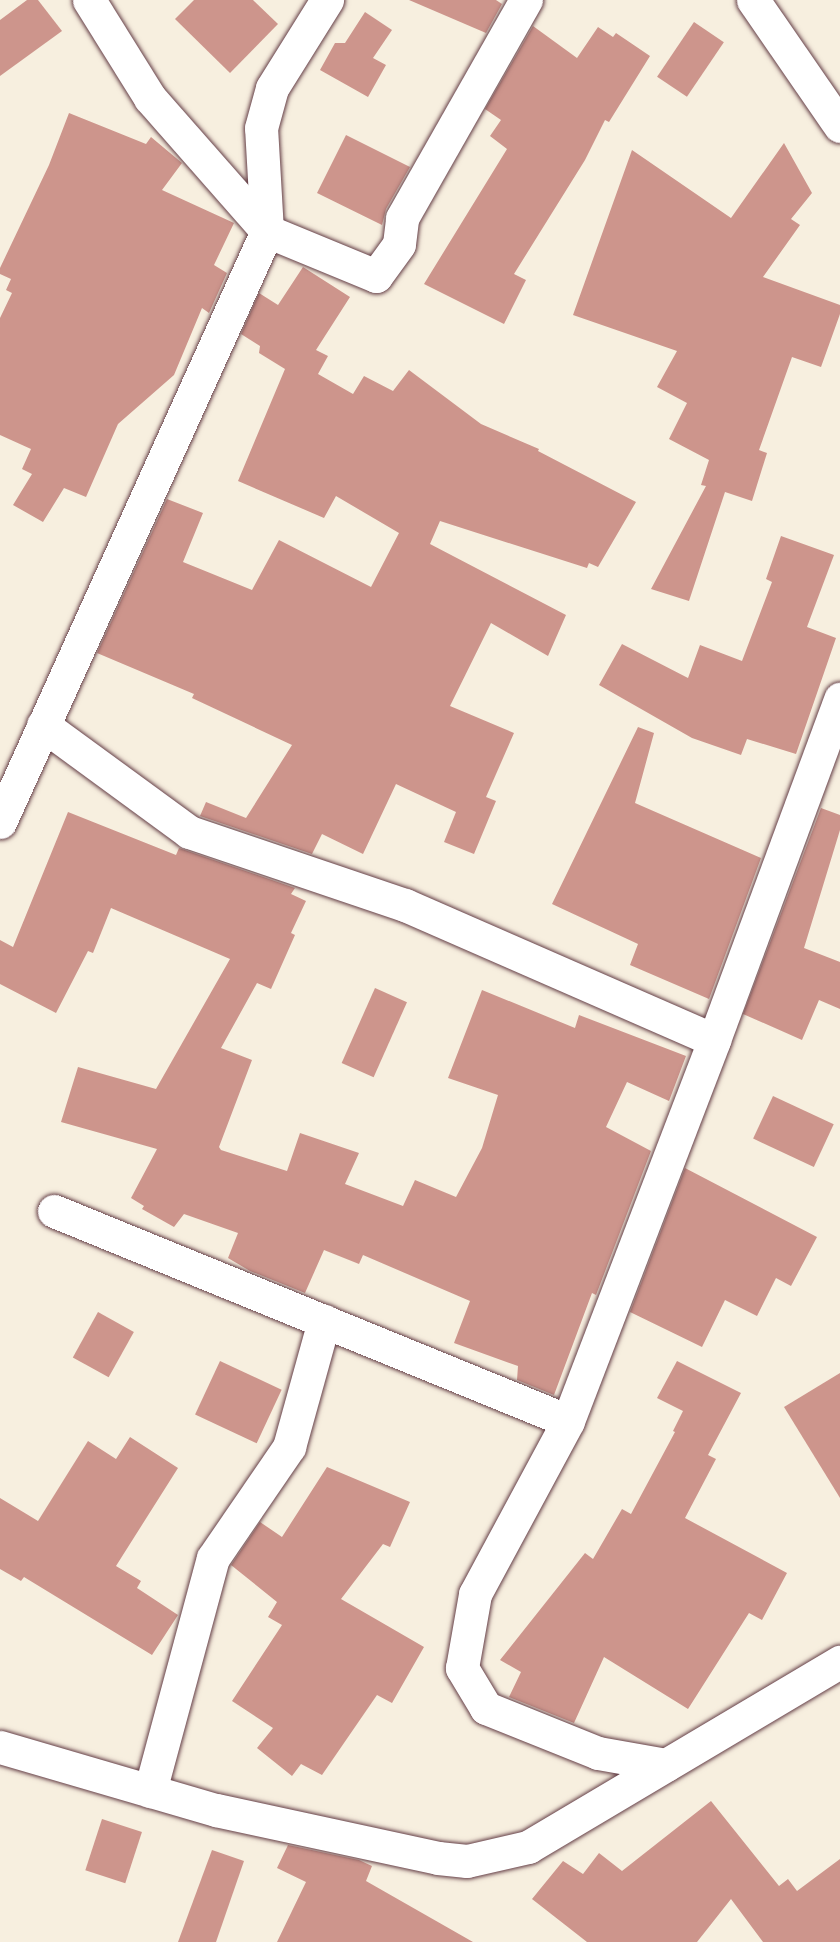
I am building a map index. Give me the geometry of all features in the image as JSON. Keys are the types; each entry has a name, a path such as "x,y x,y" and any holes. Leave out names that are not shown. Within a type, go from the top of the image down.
{"street":[{"path":"89,0 150,98 267,231 376,276 399,244 402,218 526,0"},
{"path":"0,822 267,231 261,128 272,88 327,0"},
{"path":"753,0 840,126"},
{"path":"666,1765 598,1753 486,1708 462,1668 475,1593 568,1420 714,1040 840,699"},
{"path":"43,725 189,832 405,905 714,1040"},
{"path":"54,1211 568,1420"},
{"path":"150,1791 213,1558 289,1447 324,1321"},
{"path":"0,1748 216,1810 438,1858 467,1861 528,1847 840,1662"}],"building":[{"path":"27,0 38,0 62,31 0,76 0,20"},
{"path":"194,0 253,0 278,24 230,73 175,19"},
{"path":"409,0 496,0 502,4 486,33"},
{"path":"365,12 392,30 373,58 386,65 368,97 320,70 335,43 345,43"},
{"path":"694,22 724,42 687,97 657,77"},
{"path":"533,26 577,58 598,27 613,37 616,33 650,56 609,122 605,120 585,160 514,274 526,280 504,324 424,284 507,149 490,136 501,120 485,109"},
{"path":"69,113 146,144 151,137 182,163 162,190 234,223 214,265 227,273 209,313 202,308 174,375 118,424 86,497 64,488 43,522 13,505 32,474 22,469 31,449 0,435 0,318 12,293 6,290 11,279 0,274 0,268 49,165"},
{"path":"346,135 410,167 386,209 382,225 317,193"},
{"path":"784,143 812,193 791,219 800,225 763,277 840,305 840,314 821,367 792,357 759,450 767,453 752,501 725,492 689,601 651,589 706,486 701,485 709,460 669,439 687,403 657,387 677,351 573,315 632,150 731,218"},
{"path":"303,267 350,297 316,350 328,356 318,374 353,394 364,376 393,391 409,370 481,424 539,449 538,451 636,502 598,567 589,563 587,568 440,521 430,544 566,615 548,656 491,623 450,706 514,733 486,797 496,801 474,854 444,842 456,812 396,784 363,854 322,834 312,854 200,816 206,802 246,818 292,745 192,698 194,694 97,653 167,499 203,513 183,562 252,590 279,540 371,587 399,533 336,496 324,518 238,481 285,369 259,353 260,346 241,334 259,293 278,305"},
{"path":"781,536 834,555 807,627 836,638 796,754 747,739 741,755 692,738 599,685 622,644 688,678 700,645 742,661 772,582 766,579"},
{"path":"638,727 654,733 635,803 761,858 709,999 630,965 638,944 552,904"},
{"path":"821,808 840,815 840,830 804,948 840,962 840,1009 819,1000 802,1040 743,1014"},
{"path":"68,812 176,855 179,848 295,888 291,894 306,901 291,933 295,935 271,989 257,983 221,1048 252,1060 219,1147 221,1150 287,1171 300,1133 359,1153 345,1184 403,1206 415,1180 456,1197 482,1148 498,1095 448,1078 482,990 575,1028 579,1015 686,1056 669,1101 627,1082 606,1127 651,1151 596,1295 592,1293 554,1395 517,1380 518,1366 454,1343 470,1301 363,1255 359,1264 324,1250 305,1293 250,1271 228,1258 238,1233 184,1214 174,1227 142,1209 144,1206 131,1198 157,1149 61,1122 78,1067 156,1089 230,959 111,908 93,953 88,951 56,1013 0,984 0,940 13,947"},
{"path":"375,988 407,1002 374,1077 342,1063"},
{"path":"773,1096 834,1124 814,1167 753,1139"},
{"path":"685,1168 817,1237 791,1286 776,1278 757,1316 725,1300 702,1347 630,1312"},
{"path":"98,1312 134,1332 109,1377 73,1357"},
{"path":"220,1361 282,1390 257,1443 195,1414"},
{"path":"677,1361 741,1393 708,1455 716,1459 685,1518 787,1573 762,1620 749,1613 688,1709 604,1657 574,1723 509,1697 521,1672 500,1660 585,1553 593,1559 622,1509 631,1514 675,1432 673,1431 683,1411 657,1398"},
{"path":"840,1373 840,1498 784,1407"},
{"path":"130,1437 178,1468 116,1566 141,1581 137,1588 178,1615 152,1655 24,1577 21,1581 0,1569 0,1498 38,1521 88,1441 116,1459"},
{"path":"327,1467 410,1502 390,1547 383,1544 341,1599 424,1647 392,1703 377,1695 322,1775 301,1764 292,1776 257,1748 273,1728 232,1701 282,1625 268,1617 277,1602 231,1565 260,1522 282,1537"},
{"path":"711,1801 779,1886 788,1879 797,1891 840,1859 840,1942 763,1942 731,1899 697,1942 587,1942 532,1899 563,1861 583,1874 599,1853 622,1871"},
{"path":"102,1819 142,1832 125,1883 85,1870"},
{"path":"288,1845 359,1860 372,1866 366,1881 473,1942 277,1942 306,1882 277,1868"},
{"path":"212,1850 244,1861 216,1942 178,1942"}]}
